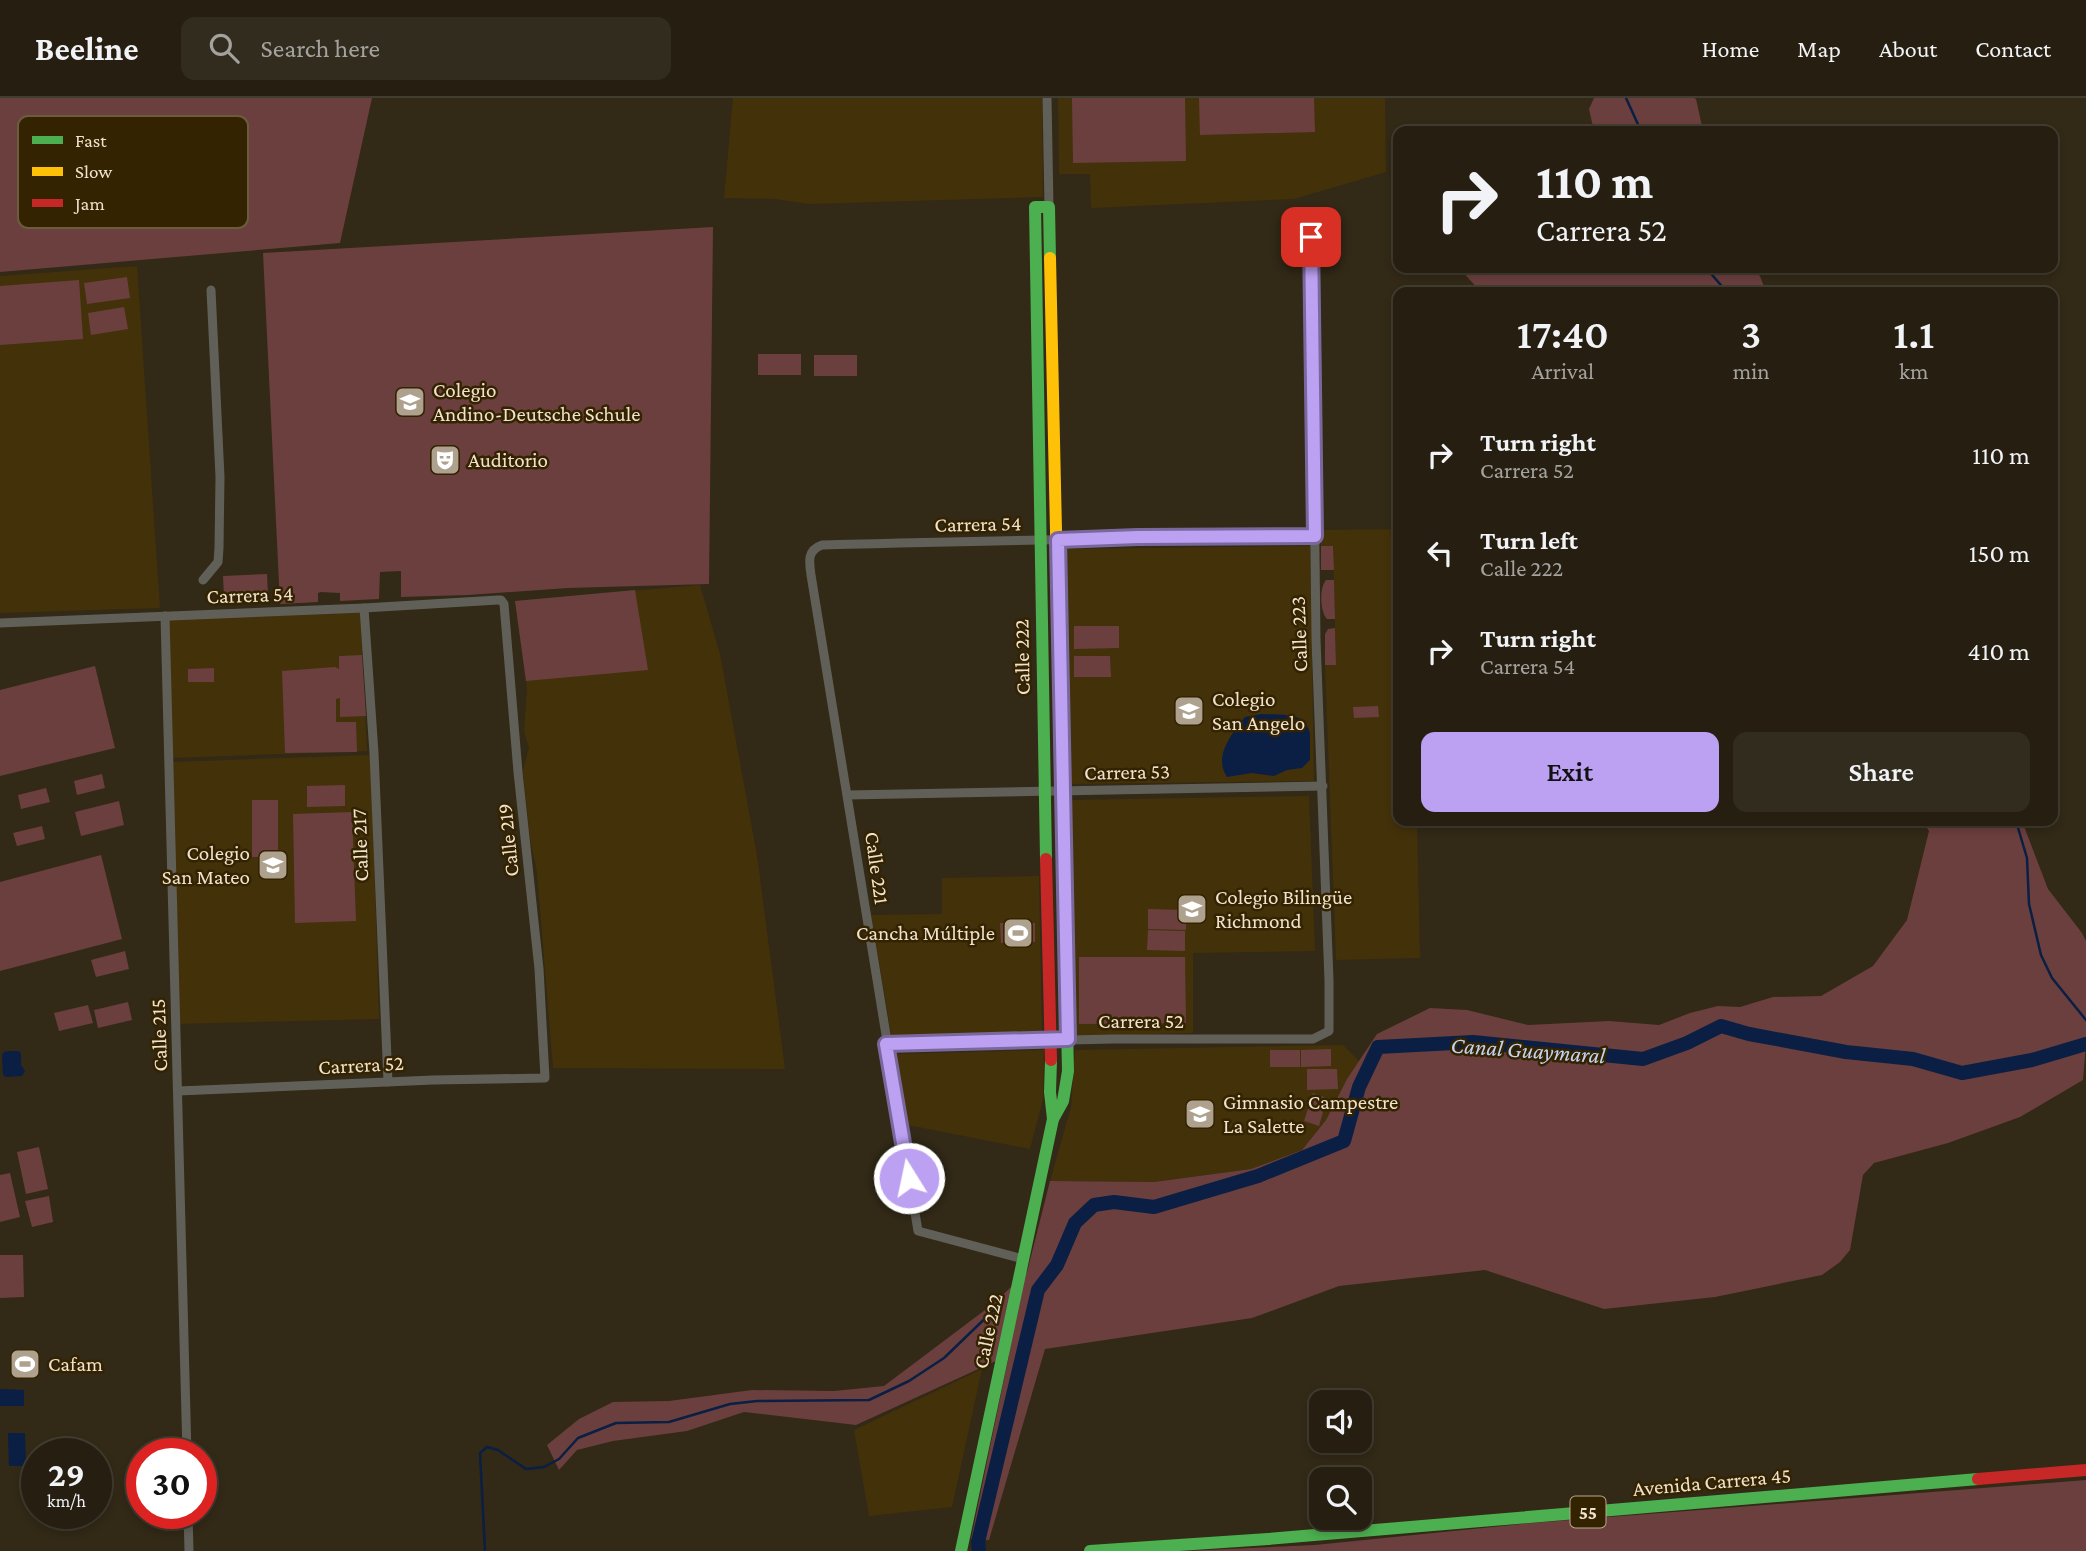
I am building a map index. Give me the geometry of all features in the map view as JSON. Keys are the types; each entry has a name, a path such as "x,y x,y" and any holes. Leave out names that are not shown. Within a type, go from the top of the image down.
{"main road":[{"name":"Calle 222","path":"961,1551 1053,1119 1039,541 1035,207 1049,207 1068,1039 1067,1086 1062,1107 1053,1119"},
{"name":"Avenida Carrera 45","path":"1090,1551 1268,1539 2086,1469"}],"street":[{"name":"Calle 222","path":"1047,98 1049,207"},
{"name":"Calle 223","path":"1311,217 1317,640 1331,1024 1329,1031 1313,1039"},
{"path":"203,580 218,562 219,548 220,477 211,290"},
{"name":"Carrera 54","path":"812,551 822,545 1138,537 1315,536"},
{"name":"Calle 221","path":"812,551 811,575 918,1231 1023,1259"},
{"name":"Carrera 54","path":"0,622 501,600"},
{"name":"Calle 219","path":"501,600 505,604 518,772 536,938 545,1078"},
{"name":"Calle 217","path":"364,608 374,753 388,1082"},
{"name":"Calle 215","path":"165,616 187,1438"},
{"name":"Carrera 53","path":"848,795 1323,786"},
{"name":"Carrera 52","path":"886,1044 1068,1039 1313,1039"},
{"name":"Carrera 52","path":"178,1091 545,1078"},
{"path":"188,1529 189,1551"}],"shaded area":[{"path":"0,98 372,98 340,243 0,272"},
{"path":"733,98 1042,98 1043,197 809,204 775,199 724,198"},
{"path":"1058,98 1385,98 1386,172 1294,199 1091,208 1090,174 1059,174"},
{"path":"1072,98 1185,98 1186,161 1073,163"},
{"path":"1199,98 1314,98 1315,132 1200,135"},
{"path":"1594,98 1694,98 1702,126 1593,126 1589,109"},
{"path":"713,227 709,584 401,597 401,571 380,572 379,599 340,601 340,593 321,592 318,593 318,602 280,604 263,253"},
{"path":"137,266 160,608 0,613 0,276"},
{"path":"1464,273 1756,273 1760,276 1764,287 1476,287"},
{"path":"127,277 130,298 87,304 84,283"},
{"path":"79,280 83,339 0,345 0,286"},
{"path":"124,307 128,329 91,335 88,313"},
{"path":"758,354 801,354 801,375 758,375"},
{"path":"814,355 857,355 857,376 814,376"},
{"path":"1393,529 1393,826 1417,826 1420,958 1336,960 1325,665 1336,665 1333,547 1321,546 1320,530"},
{"name":"Colegio San Angelo","path":"1310,546 1314,781 1068,784 1062,549"},
{"path":"1321,546 1333,546 1334,570 1321,570"},
{"path":"267,574 268,595 224,597 223,576"},
{"path":"1326,580 1334,580 1335,619 1327,619 1323,611 1321,594"},
{"path":"700,585 720,654 757,855 785,1069 553,1068 537,872 530,839 523,771 529,747 524,732 527,688 515,601"},
{"path":"635,590 648,670 526,681 515,601"},
{"path":"360,611 367,751 172,758 167,618"},
{"path":"1074,626 1119,626 1119,648 1074,649"},
{"path":"1335,628 1336,665 1325,665 1325,634 1328,629"},
{"path":"362,655 366,716 340,717 340,698 336,699 336,722 356,722 357,752 285,753 282,671 335,667 339,669 339,656"},
{"path":"1074,656 1110,656 1111,677 1074,677"},
{"path":"95,666 115,748 0,776 0,690"},
{"path":"214,668 214,682 188,682 188,669"},
{"path":"1378,706 1379,717 1354,718 1353,707"},
{"name":"Colegio San Mateo","path":"371,755 379,1019 176,1024 170,762"},
{"path":"102,774 105,788 77,795 74,781"},
{"path":"345,785 345,806 307,807 307,786"},
{"path":"46,788 50,802 21,809 18,795"},
{"name":"Colegio Bilingüe Richmond","path":"1309,796 1315,951 1193,953 1193,1033 1079,1036 1074,1033 1072,800"},
{"path":"252,800 278,800 278,856 252,857"},
{"path":"119,801 124,825 81,836 75,812"},
{"path":"352,812 356,921 295,923 293,814"},
{"path":"42,826 45,839 17,846 13,833"},
{"path":"1926,826 2024,826 2048,889 2086,941 2086,1042 2083,1080 2020,1117 1948,1143 1874,1163 1863,1175 1850,1250 1840,1262 1822,1275 1715,1297 1604,1309 1485,1270 1339,1286 1252,1318 1045,1349 989,1540 971,1539 1009,1355 856,1425 744,1412 687,1431 613,1441 577,1450 559,1470 547,1445 579,1419 613,1402 669,1401 752,1390 834,1391 884,1386 993,1304 1027,1272 1050,1181 1154,1182 1251,1169 1302,1150 1326,1120 1347,1079 1377,1034 1430,1008 1467,1010 1528,1025 1609,1021 1659,1025 1718,1006 1740,1007 1773,997 1821,996 1873,966 1907,920 1929,831"},
{"path":"101,855 122,939 0,971 0,882"},
{"path":"1039,876 1042,1034 892,1039 871,915 942,914 942,878"},
{"path":"1148,909 1186,910 1186,930 1148,929"},
{"name":"Cancha Múltiple","path":"1000,923 1035,923 1035,942 1001,943"},
{"path":"1148,930 1185,931 1185,951 1147,950"},
{"path":"125,951 129,969 96,977 91,960"},
{"path":"1079,957 1185,957 1186,1023 1079,1024"},
{"path":"128,1002 132,1020 98,1028 94,1010"},
{"path":"88,1005 93,1023 59,1031 54,1013"},
{"name":"Gimnasio Campestre La Salette","path":"1343,1045 1359,1061 1326,1120 1302,1150 1251,1169 1153,1182 1050,1181 1071,1107 1075,1050"},
{"path":"1331,1049 1331,1066 1301,1067 1301,1050"},
{"path":"1044,1050 1043,1100 1030,1149 903,1124 892,1054"},
{"path":"1270,1050 1300,1050 1300,1067 1270,1067"},
{"path":"1307,1069 1337,1069 1338,1089 1307,1090"},
{"path":"1313,1093 1327,1098 1319,1126 1304,1121"},
{"path":"39,1147 48,1189 26,1194 17,1152"},
{"path":"10,1173 20,1217 0,1222 0,1175"},
{"path":"49,1196 53,1222 32,1227 25,1201"},
{"path":"0,1255 23,1255 24,1297 0,1298"},
{"path":"982,1369 952,1507 869,1516 854,1430"},
{"path":"2086,1480 2086,1551 1185,1551 1315,1545 1532,1523"}],"water":[{"path":"1261,714 1288,716 1305,721 1310,733 1310,760 1302,768 1287,770 1274,776 1252,773 1227,777 1222,761 1230,738 1245,717"},
{"path":"19,1051 21,1054 21,1065 25,1071 22,1076 3,1075 2,1055"},
{"path":"0,1389 24,1390 24,1406 0,1406"},
{"path":"8,1433 25,1433 25,1438 21,1438 21,1466 9,1466"}],"waterway":[{"path":"1626,98 1639,126"},
{"path":"1710,273 1723,287"},
{"path":"2017,826 2027,858 2029,904 2041,955 2052,978 2086,1020"},
{"name":"Canal Guaymaral","path":"979,1551 978,1542 1038,1290 1057,1265 1075,1223 1094,1205 1114,1202 1154,1207 1258,1176 1344,1141 1359,1087 1378,1047 1473,1042 1643,1059 1687,1043 1721,1026 1749,1034 1846,1052 1913,1059 1962,1073 2032,1060 2086,1044"},
{"path":"485,1551 480,1453 487,1447 498,1450 526,1469 544,1467 559,1459 578,1438 616,1423 669,1422 730,1404 757,1401 869,1400 909,1381 944,1358 998,1306"}],"traffic: fast":[{"path":"1046,859 1035,207 1049,207 1050,258"},
{"path":"1053,1119 1063,1101 1068,1071 1060,713"},
{"path":"961,1551 1053,1119 1051,1060"},
{"path":"1090,1551 1268,1539 1978,1479"}],"traffic: slow":[{"path":"1050,258 1060,713"}],"traffic: jam":[{"path":"1046,859 1051,1060"},
{"path":"1978,1479 2086,1470"}],"place":[{"name":"Colegio Andino-Deutsche Schule","path":"410,402"},
{"name":"Auditorio","path":"445,460"},
{"name":"Colegio San Angelo","path":"1189,711"},
{"name":"Colegio San Mateo","path":"273,865"},
{"name":"Colegio Bilingüe Richmond","path":"1192,909"},
{"name":"Cancha Múltiple","path":"1018,933"},
{"name":"Gimnasio Campestre La Salette","path":"1200,1114"},
{"name":"Cafam","path":"25,1364"}],"route":[{"path":"909,1178 886,1044 1068,1039 1058,540 1315,536 1311,237"}]}
